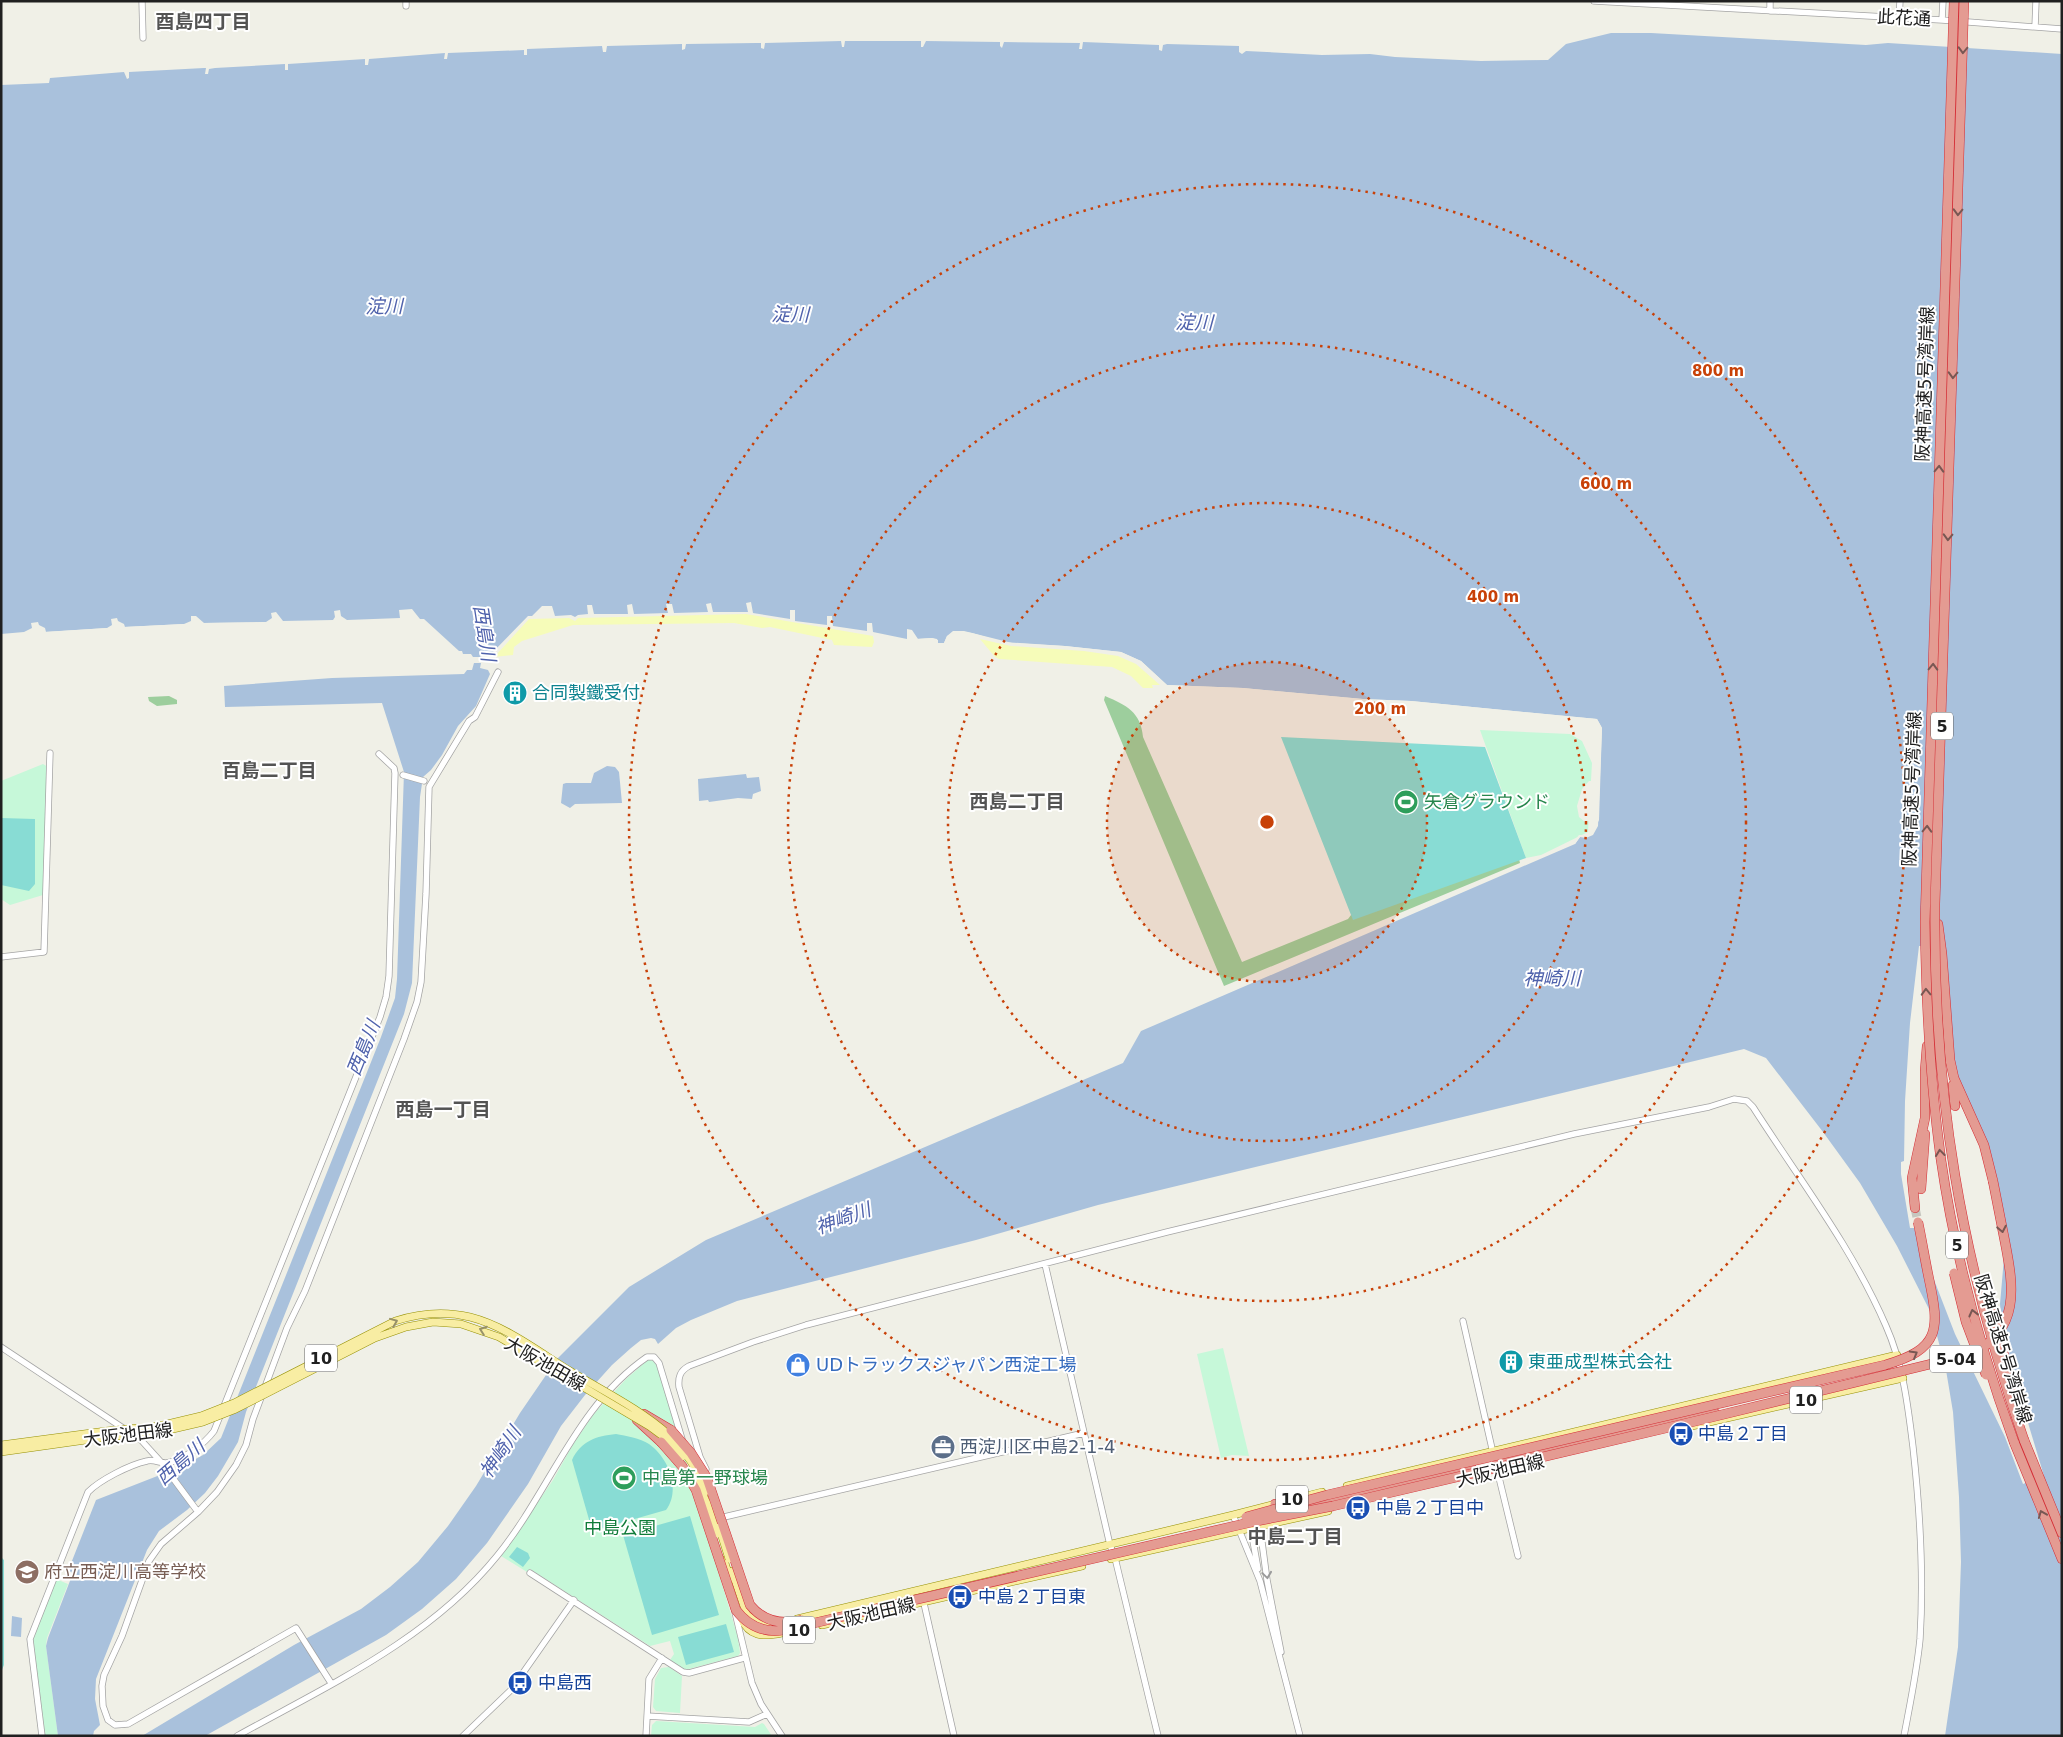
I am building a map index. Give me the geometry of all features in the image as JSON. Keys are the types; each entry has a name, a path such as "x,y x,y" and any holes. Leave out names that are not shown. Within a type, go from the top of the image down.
{"highway":[{"name":"阪神高速5号湾岸線","path":"1954,1 1924,922 1928,1040 1935,1114 1949,1208 1973,1314 2003,1412 2028,1480 2062,1559"},
{"name":"阪神高速5号湾岸線","path":"1964,1 1935,904 1938,1035 1951,1159 1966,1238 1984,1315 2024,1440 2062,1533"},
{"name":"5-04","path":"1754,1407 1963,1357 1987,1345 2004,1325 2009,1310 2012,1286 1993,1181 1984,1145 1956,1085 1950,1060 1942,954 1935,904"},
{"path":"1921,1189 1925,1146 1924,1127 1928,1040"},
{"path":"1950,1060 1955,1106"},
{"path":"1915,1208 1913,1170 1924,1127"},
{"path":"1274,1504 1301,1506 1488,1463 1885,1365 1917,1353 1930,1338 1936,1318 1918,1222"},
{"path":"1954,1273 1966,1322 1978,1358 2003,1412"},
{"path":"1995,1312 2016,1414 2024,1440"},
{"path":"620,1405 650,1431 677,1459 688,1475 699,1497 736,1610 744,1620 754,1626 777,1631 1252,1522 1342,1504 1754,1407"},
{"path":"620,1405 665,1425 692,1453 707,1478 715,1497 750,1605 768,1619 785,1623 1220,1523 1326,1495 1693,1416 1754,1407"},
{"path":"1495,1462 1541,1449"}],"main road":[{"name":"大阪池田線","path":"1,1445 106,1430 159,1426 200,1416 234,1403 385,1326 412,1316 430,1313 460,1315 488,1323 506,1332 620,1405 664,1437 686,1462 696,1478 705,1498 745,1613 752,1619 765,1624 775,1624 1897,1355"},
{"name":"大阪池田線","path":"1,1452 107,1437 160,1432 203,1422 236,1409 375,1338 406,1327 434,1322 461,1324 494,1334 620,1405"},
{"name":"大阪池田線","path":"726,1559 743,1622 750,1632 760,1636 771,1636 1115,1558 1240,1532 1903,1378"}],"street":[{"path":"142,1 143,38"},
{"name":"此花通","path":"1594,1 2062,28"},
{"path":"1770,1 1770,11"},
{"path":"1899,18 1900,1"},
{"path":"1942,20 1943,1"},
{"path":"2035,27 2036,1"},
{"path":"330,1681 296,1628 128,1724 115,1725 108,1720 103,1706 104,1675 122,1636 149,1561 161,1544 217,1492 246,1445 253,1419 288,1328 305,1291 404,1039 417,1002 420,982 426,894 429,787 469,721 475,717 498,672"},
{"path":"1,958 44,952 50,753"},
{"path":"42,1736 30,1639 88,1492 96,1484 109,1477 148,1460 166,1463 194,1450 207,1440 219,1423 380,1017 386,997 390,960 395,774 394,768 378,754"},
{"path":"403,775 424,781"},
{"path":"744,1588 724,1517 714,1487 700,1457 679,1387 679,1376 685,1369 753,1342 806,1325 1167,1232 1574,1134 1709,1107 1738,1099 1747,1101 1753,1107 1838,1235 1868,1286 1887,1327 1903,1378 1910,1419 1917,1486 1921,1552 1920,1639 1904,1736"},
{"path":"1044,1264 1110,1545 1115,1558 1158,1736"},
{"path":"1462,1321 1518,1556"},
{"path":"1,1347 115,1421 140,1440 161,1462 196,1510"},
{"path":"237,1736 330,1681 403,1642 456,1599 498,1555 515,1532 550,1479 574,1434 593,1409 622,1378 649,1356 657,1358 659,1363 730,1594 744,1658 754,1688 767,1714 782,1736"},
{"path":"724,1517 1084,1433"},
{"path":"1263,1506 1253,1516 1250,1529 1260,1581 1300,1736"},
{"path":"1233,1515 1260,1581"},
{"path":"1260,1527 1267,1580 1285,1673"},
{"path":"530,1573 682,1672 687,1673 744,1658"},
{"path":"921,1589 954,1736"},
{"path":"463,1736 511,1690 574,1600"},
{"path":"646,1736 650,1679 662,1658"},
{"path":"647,1716 749,1722 767,1714"}],"shaded area":[{"path":"169,696 177,700 177,704 157,706 149,701 148,697"},
{"path":"1105,696 1126,706 1136,715 1142,728 1143,737 1242,962 1348,919 1357,907 1517,851 1520,863 1224,986 1104,700"},
{"name":"矢倉グラウンド","path":"1281,737 1485,747 1526,858 1353,920"},
{"path":"1,818 35,819 35,884 29,891 1,885"},
{"name":"中島第一野球場","path":"616,1434 641,1440 656,1450 662,1457 671,1475 672,1493 666,1510 603,1528 590,1523 572,1460 580,1448 590,1441 602,1436"},
{"path":"690,1516 719,1615 652,1635 623,1535"},
{"path":"517,1547 528,1553 530,1558 523,1567 509,1557"},
{"path":"1,1557 4,1560 4,1665 1,1672"},
{"path":"726,1624 734,1652 686,1665 678,1637"}],"sand":[{"path":"746,614 873,636 874,642 872,647 834,645 832,640 770,627 762,628 734,623 573,625 522,641 514,647 513,655 494,657 529,619 569,618 575,621 578,618"},
{"path":"980,639 1011,646 1084,651 1118,656 1136,664 1160,685 1152,685 1153,688 1143,688 1131,676 1112,667 999,659 995,657"}],"green space":[{"path":"1480,730 1570,734 1582,741 1592,763 1588,832 1541,855 1526,858"},
{"path":"43,764 48,767 43,895 10,905 1,899 1,781"},
{"path":"1223,1348 1249,1456 1232,1455 1221,1458 1197,1354"},
{"name":"中島公園","path":"649,1359 657,1363 738,1638 740,1653 738,1656 685,1670 670,1660 674,1654 670,1641 650,1646 530,1569 527,1572 501,1556 553,1480 572,1446 593,1415 626,1379"},
{"path":"56,1579 68,1584 47,1638 46,1646 58,1736 45,1736 33,1639"},
{"path":"669,1667 682,1676 680,1713 656,1711 653,1707 655,1679 661,1668"},
{"path":"656,1721 755,1727 762,1723 772,1736 651,1736 652,1725"}],"water":[{"path":"1611,33 1651,33 1866,45 1888,43 2062,54 2062,1736 1945,1736 1958,1647 1961,1562 1959,1497 1953,1412 1946,1370 1931,1313 1897,1246 1860,1183 1766,1058 1744,1049 1098,1205 976,1240 737,1301 676,1328 658,1344 655,1339 651,1338 641,1340 612,1365 561,1426 528,1484 487,1543 456,1579 422,1609 386,1635 205,1736 142,1736 294,1645 361,1609 418,1562 448,1526 476,1486 520,1413 557,1359 629,1287 706,1240 1123,1063 1141,1031 1575,844 1580,837 1592,835 1599,820 1602,728 1597,719 1411,701 1363,699 1243,688 1167,685 1141,661 1121,652 1003,642 958,631 947,636 944,643 938,643 938,640 932,638 918,639 912,630 907,629 907,639 873,632 872,623 867,623 867,631 833,626 832,616 827,616 827,625 795,621 795,610 790,610 790,619 753,613 751,602 746,603 748,612 713,612 711,603 706,604 708,612 674,613 672,604 666,604 668,613 634,614 632,604 627,605 628,614 594,614 592,605 587,605 588,614 575,617 571,615 555,616 552,606 542,606 532,616 528,616 492,653 483,653 481,657 463,654 462,651 459,651 424,619 420,619 412,609 399,610 400,618 347,620 341,616 340,610 334,611 335,617 333,620 283,621 276,612 271,613 272,618 266,622 204,623 196,616 191,616 191,621 184,624 125,627 117,618 111,619 112,625 107,628 46,632 45,628 39,625 38,622 31,623 32,628 24,632 1,634 1,85 49,83 50,78 124,72 127,79 129,78 129,72 206,68 205,74 208,74 209,69 215,68 285,64 285,70 288,70 288,64 365,59 365,65 368,65 369,59 445,53 444,59 447,59 448,53 524,50 524,55 527,55 527,49 602,46 603,52 606,52 607,46 682,44 682,50 685,49 686,44 761,43 761,48 764,49 765,43 841,41 842,47 844,47 845,41 921,41 921,47 923,47 926,41 1000,42 1002,48 1004,42 1080,43 1079,49 1082,49 1083,42 1159,45 1159,50 1162,51 1163,45 1167,44 1239,46 1239,52 1242,54 1246,51 1322,55 1370,54 1481,61 1548,60 1566,44"},
{"path":"474,663 481,663 480,668 488,670 490,674 476,706 458,726 442,755 423,777 420,797 412,983 404,1014 246,1412 238,1442 218,1476 205,1493 187,1510 159,1531 147,1550 96,1679 95,1699 100,1725 94,1731 93,1736 58,1736 46,1646 73,1573 68,1571 96,1500 183,1466 203,1455 221,1438 395,998 404,772 382,703 225,707 224,686 332,678 464,674 467,670 472,670"},
{"path":"607,766 615,767 619,772 622,803 575,804 570,808 561,803 563,784 591,783 594,773"},
{"path":"746,774 747,778 759,777 761,791 753,794 752,799 738,798 709,802 708,800 699,801 698,779"},
{"path":"12,1616 22,1618 21,1637 11,1636"}],"pier":[{"path":"269,622 266,624 204,626 202,623"},
{"path":"192,624 184,627 125,630 123,627"},
{"path":"111,628 107,631 46,634 43,632"},
{"path":"953,631 964,631 1012,643 1121,652 1141,661 1167,685 1243,688 1363,699 1411,701 1597,719 1602,728 1598,826 1593,835 1586,838 1580,837 1575,844 1574,841 1579,835 1591,833 1597,819 1600,729 1596,722 1582,720 1591,724 1592,728 1590,732 1585,733 1561,727 1557,723 1561,718 1540,716 1545,718 1546,721 1540,726 1507,723 1500,718 1501,713 1519,713 1495,710 1426,705 1436,706 1439,710 1439,714 1430,716 1395,712 1393,709 1394,705 1398,703 1420,704 1317,697 1328,700 1328,706 1324,708 1286,705 1283,704 1282,700 1287,695 1309,696 1166,688 1139,663 1120,654 1002,644 964,633 952,634 943,645 937,645 936,641 917,642 915,639 932,638 937,639 938,643 944,643 947,636"},
{"path":"1589,781 1594,781 1597,784 1594,799 1596,812 1593,820 1585,822 1579,817 1577,806 1582,789"},
{"path":"1945,945 1958,1098 1976,1134 1983,1154 2004,1258 2000,1304 2004,1343 2044,1476 2023,1484 2005,1437 1955,1334 1914,1228 1910,1228 1901,1174 1901,1162 1904,1161 1905,1101 1910,1023 1919,946"}],"tunnel":[{"path":"1915,1208 1918,1222"}],"place":[{"name":"合同製鐵受付","path":"515,693"},
{"name":"矢倉グラウンド","path":"1406,802"},
{"name":"東亜成型株式会社","path":"1511,1362"},
{"name":"UDトラックスジャパン西淀工場","path":"798,1365"},
{"name":"中島２丁目","path":"1681,1434"},
{"name":"西淀川区中島2-1-4","path":"943,1447"},
{"name":"中島第一野球場","path":"624,1478"},
{"name":"中島２丁目中","path":"1358,1508"},
{"name":"府立西淀川高等学校","path":"27,1572"},
{"name":"中島２丁目東","path":"960,1597"},
{"name":"中島西","path":"520,1683"}],"district":[{"name":"酉島四丁目","path":"203,21"},
{"name":"百島二丁目","path":"269,770"},
{"name":"西島二丁目","path":"1017,801"},
{"name":"西島一丁目","path":"443,1109"},
{"name":"中島二丁目","path":"1295,1536"}],"water label":[{"name":"淀川","path":"384,306"},
{"name":"淀川","path":"790,314"},
{"name":"淀川","path":"1194,322"},
{"name":"西島川","path":"485,633"},
{"name":"神崎川","path":"1552,978"},
{"name":"西島川","path":"363,1048"},
{"name":"神崎川","path":"843,1218"},
{"name":"神崎川","path":"500,1452"},
{"name":"西島川","path":"180,1462"}]}
